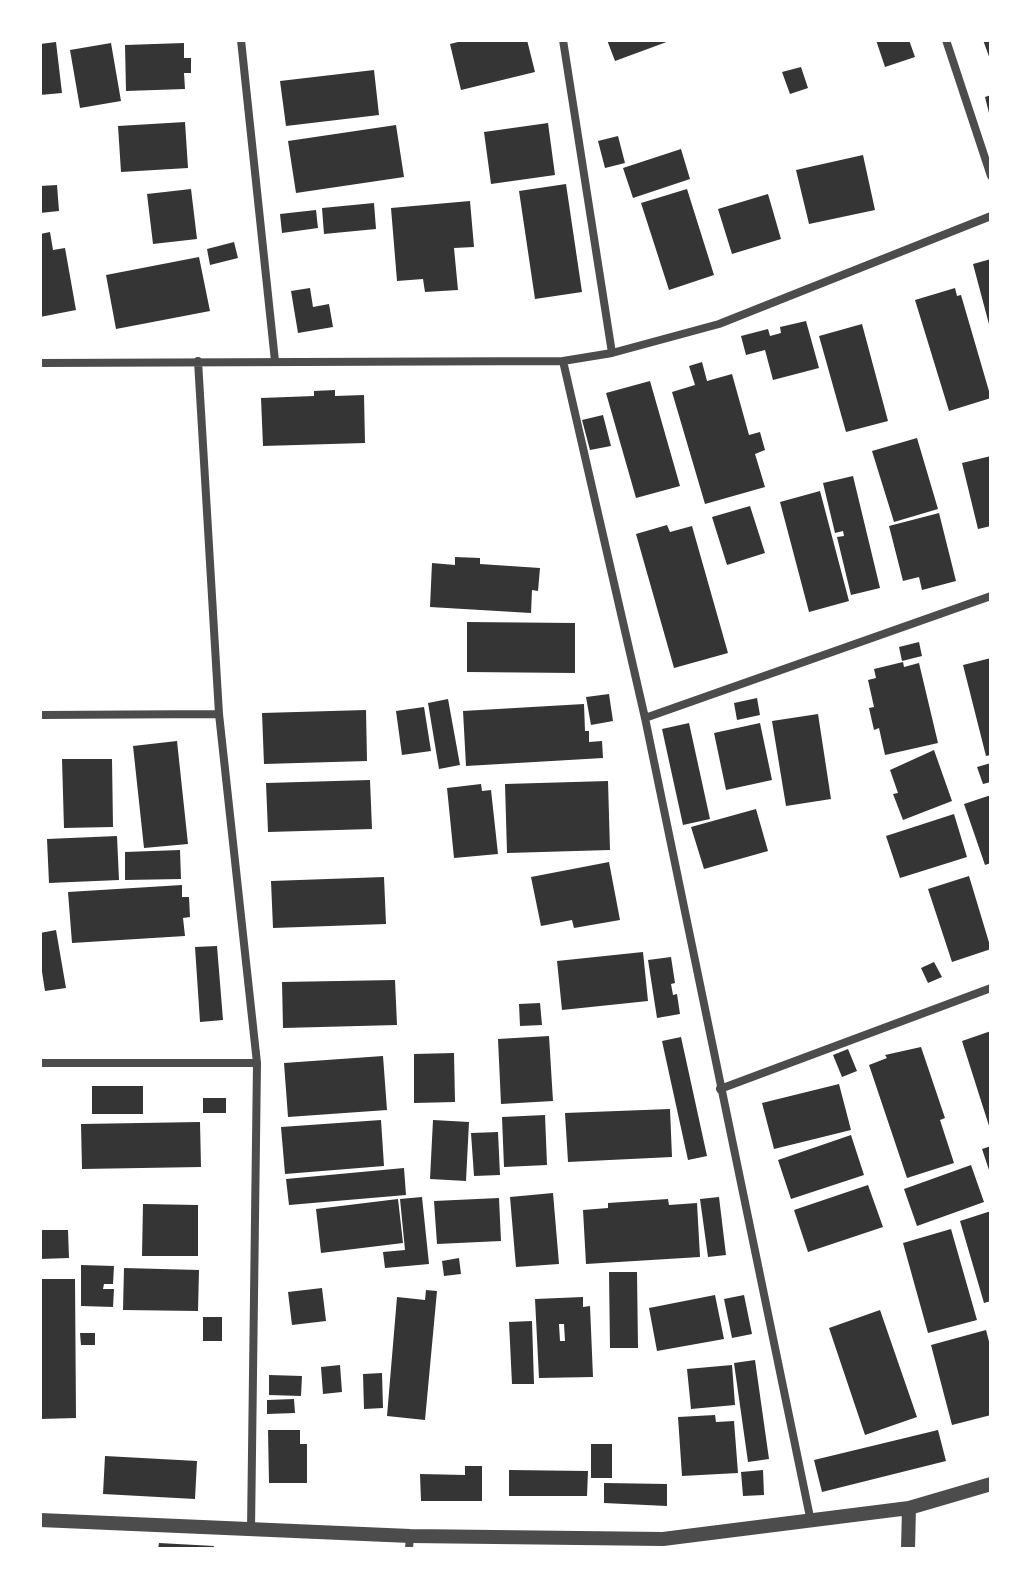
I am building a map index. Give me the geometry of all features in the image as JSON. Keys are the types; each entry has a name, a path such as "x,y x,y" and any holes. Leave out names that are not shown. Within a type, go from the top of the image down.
{"street":[{"path":"241,40 275,361"},
{"path":"563,40 612,353"},
{"path":"946,40 991,176"},
{"path":"40,363 563,361 612,353 719,324 991,216"},
{"path":"198,361 219,714 257,1063 251,1531"},
{"path":"563,361 645,718 811,1522"},
{"path":"645,718 991,596"},
{"path":"40,715 219,714"},
{"path":"720,1089 991,988"},
{"path":"40,1063 257,1063"},
{"path":"40,1520 410,1543 663,1539 909,1508 991,1484"},
{"path":"908,1549 909,1508"}],"building":[{"path":"466,40 527,40 535,72 461,90 450,44"},
{"path":"607,40 672,40 615,61"},
{"path":"876,40 909,40 915,57 885,67"},
{"path":"983,40 991,40 991,62"},
{"path":"56,42 62,93 40,95 40,44"},
{"path":"111,43 121,101 80,108 70,50"},
{"path":"184,43 184,58 191,58 191,73 184,73 185,89 126,91 125,45"},
{"path":"801,67 808,88 790,94 782,72"},
{"path":"374,70 379,115 286,126 280,81"},
{"path":"991,95 991,116 990,117 985,97"},
{"path":"185,122 188,168 121,172 118,126"},
{"path":"548,123 555,175 491,184 484,132"},
{"path":"396,125 404,177 296,193 288,141"},
{"path":"618,136 625,163 605,168 598,141"},
{"path":"681,149 690,179 633,198 623,168"},
{"path":"863,155 875,210 809,224 796,170"},
{"path":"566,184 582,292 535,299 519,191"},
{"path":"57,185 59,211 40,213 40,186"},
{"path":"191,189 197,239 153,244 147,194"},
{"path":"687,189 714,275 669,290 641,203"},
{"path":"768,194 781,239 732,254 718,209"},
{"path":"470,201 474,247 454,248 458,290 425,292 423,279 397,281 391,208"},
{"path":"374,203 376,229 324,234 322,208"},
{"path":"316,210 318,228 282,233 280,214"},
{"path":"50,232 53,250 65,248 76,310 40,317 40,234"},
{"path":"234,242 238,258 210,265 207,249"},
{"path":"199,257 210,311 116,329 106,275"},
{"path":"991,259 991,327 990,328 973,264"},
{"path":"310,288 313,307 329,304 333,327 298,333 291,291"},
{"path":"955,288 957,296 961,295 991,398 949,411 915,300"},
{"path":"806,321 819,368 773,380 765,350 746,355 741,336 768,329 770,336 781,333 780,327"},
{"path":"862,324 888,421 846,432 819,336"},
{"path":"702,362 707,381 732,374 749,435 760,432 765,450 755,454 765,487 705,504 672,392 695,385 689,366"},
{"path":"650,381 680,486 636,498 606,393"},
{"path":"335,390 335,396 364,395 365,443 263,446 261,398 314,396 314,391"},
{"path":"603,415 611,446 590,450 582,420"},
{"path":"917,438 938,509 894,522 872,451"},
{"path":"991,456 991,526 978,529 962,463"},
{"path":"853,476 880,588 851,595 837,537 844,536 843,531 835,533 823,483"},
{"path":"820,491 849,601 809,612 780,502"},
{"path":"750,506 765,553 727,565 712,517"},
{"path":"939,513 956,581 922,590 919,577 903,581 889,526"},
{"path":"667,525 670,532 692,526 728,653 674,668 636,534"},
{"path":"455,557 480,558 480,564 540,568 538,591 532,590 531,613 430,607 432,563 455,565"},
{"path":"467,622 575,623 575,673 467,672"},
{"path":"919,642 922,656 902,661 899,647"},
{"path":"991,658 991,755 986,756 963,665"},
{"path":"903,662 904,667 919,663 938,743 885,755 879,728 874,730 869,708 874,707 868,680 876,678 874,669"},
{"path":"609,694 613,721 591,725 586,697"},
{"path":"757,698 760,715 737,720 734,703"},
{"path":"448,699 460,765 439,769 428,703"},
{"path":"584,704 585,731 589,731 589,742 602,741 603,758 466,766 463,711"},
{"path":"424,707 431,751 402,755 396,711"},
{"path":"366,710 367,761 264,764 262,713"},
{"path":"818,714 831,799 786,806 772,721"},
{"path":"689,723 710,819 683,825 662,729"},
{"path":"760,723 772,780 726,790 714,733"},
{"path":"177,741 188,844 144,848 133,746"},
{"path":"934,750 952,801 903,820 893,794 898,793 890,770"},
{"path":"62,759 112,759 113,827 64,828"},
{"path":"991,763 991,782 983,784 977,767"},
{"path":"370,780 372,829 268,832 266,783"},
{"path":"608,781 610,850 507,853 505,784"},
{"path":"481,784 482,791 491,790 498,854 454,858 447,788"},
{"path":"991,795 991,863 985,865 964,804"},
{"path":"756,809 768,851 704,869 691,827"},
{"path":"954,814 967,857 900,878 886,836"},
{"path":"117,836 119,880 49,883 47,839"},
{"path":"180,850 181,879 125,880 125,852"},
{"path":"609,862 620,920 574,928 572,920 541,926 531,877"},
{"path":"969,876 991,949 952,962 928,889"},
{"path":"384,877 386,924 273,928 271,881"},
{"path":"182,885 182,897 189,897 190,917 183,918 185,936 72,943 68,892"},
{"path":"56,930 66,988 45,991 40,933"},
{"path":"217,946 223,1020 200,1022 195,947"},
{"path":"643,952 648,1001 562,1010 557,961"},
{"path":"671,957 675,983 671,984 673,995 677,994 680,1014 657,1018 648,960"},
{"path":"934,962 942,977 928,983 921,968"},
{"path":"395,980 397,1025 283,1028 282,982"},
{"path":"540,1003 542,1025 520,1026 519,1004"},
{"path":"991,1031 991,1129 990,1129 962,1041"},
{"path":"549,1036 553,1101 501,1104 498,1039"},
{"path":"681,1037 707,1156 688,1160 662,1041"},
{"path":"921,1047 945,1118 940,1120 954,1163 907,1178 869,1065 887,1058 885,1055"},
{"path":"848,1049 857,1071 842,1077 833,1055"},
{"path":"454,1053 455,1102 414,1103 414,1054"},
{"path":"383,1056 387,1110 288,1117 284,1063"},
{"path":"839,1084 851,1130 774,1149 762,1103"},
{"path":"92,1086 143,1086 143,1114 92,1114"},
{"path":"203,1098 226,1098 226,1113 203,1113"},
{"path":"670,1109 672,1157 568,1162 565,1113"},
{"path":"545,1115 547,1165 504,1167 502,1117"},
{"path":"381,1120 384,1166 285,1174 281,1127"},
{"path":"433,1120 469,1122 466,1181 430,1179"},
{"path":"200,1122 201,1167 82,1169 81,1124"},
{"path":"498,1132 500,1175 474,1176 471,1133"},
{"path":"851,1135 864,1175 791,1199 778,1160"},
{"path":"991,1146 991,1173 990,1173 982,1149"},
{"path":"971,1165 984,1202 917,1226 904,1189"},
{"path":"404,1168 406,1195 289,1205 286,1179"},
{"path":"868,1185 883,1227 808,1252 794,1210"},
{"path":"553,1193 559,1264 516,1267 510,1197"},
{"path":"422,1197 429,1264 385,1268 383,1252 405,1250 400,1199"},
{"path":"719,1197 726,1255 708,1257 700,1199"},
{"path":"499,1198 501,1241 437,1244 434,1201"},
{"path":"398,1199 403,1243 321,1253 316,1209"},
{"path":"668,1199 669,1205 697,1203 700,1257 586,1264 583,1210 608,1208 608,1203"},
{"path":"143,1204 198,1205 198,1256 142,1256"},
{"path":"991,1211 991,1301 984,1303 960,1221"},
{"path":"951,1229 977,1320 928,1333 903,1243"},
{"path":"40,1230 68,1230 69,1258 40,1259"},
{"path":"459,1258 461,1274 444,1276 442,1261"},
{"path":"81,1265 114,1266 113,1284 104,1284 103,1289 114,1289 113,1307 81,1306"},
{"path":"124,1268 199,1270 198,1311 123,1310"},
{"path":"609,1272 637,1272 638,1348 610,1348"},
{"path":"40,1279 75,1279 76,1418 40,1419"},
{"path":"322,1288 326,1321 292,1325 288,1292"},
{"path":"426,1290 437,1291 425,1420 387,1416 397,1297 425,1300"},
{"path":"715,1295 724,1339 657,1351 649,1308"},
{"path":"744,1295 752,1334 732,1338 724,1299"},
{"path":"583,1297 583,1307 590,1306 593,1377 539,1378 535,1299","holes":["559,1324 564,1324 565,1341 560,1341"]},
{"path":"880,1310 917,1417 865,1435 829,1328"},
{"path":"203,1317 222,1317 222,1341 203,1341"},
{"path":"532,1321 534,1384 512,1384 509,1322"},
{"path":"986,1330 991,1349 991,1415 952,1425 931,1345"},
{"path":"80,1333 95,1333 95,1345 81,1345"},
{"path":"755,1360 769,1459 748,1462 734,1363"},
{"path":"340,1365 342,1392 323,1394 321,1367"},
{"path":"732,1365 735,1405 691,1409 687,1369"},
{"path":"382,1373 383,1408 364,1409 363,1374"},
{"path":"269,1375 302,1376 301,1396 269,1395"},
{"path":"294,1399 295,1413 267,1414 267,1400"},
{"path":"715,1415 716,1422 734,1421 738,1473 682,1476 678,1417"},
{"path":"268,1430 300,1430 300,1444 307,1444 307,1483 269,1483"},
{"path":"938,1430 946,1461 822,1492 814,1460"},
{"path":"591,1444 612,1444 612,1478 591,1478"},
{"path":"105,1456 197,1461 195,1499 103,1494"},
{"path":"465,1466 482,1466 482,1501 421,1501 420,1474 465,1475"},
{"path":"509,1470 588,1471 587,1496 509,1496"},
{"path":"763,1470 764,1495 743,1496 741,1472"},
{"path":"604,1483 667,1484 667,1506 604,1503"},
{"path":"159,1543 214,1546 213,1549 158,1549"}]}
